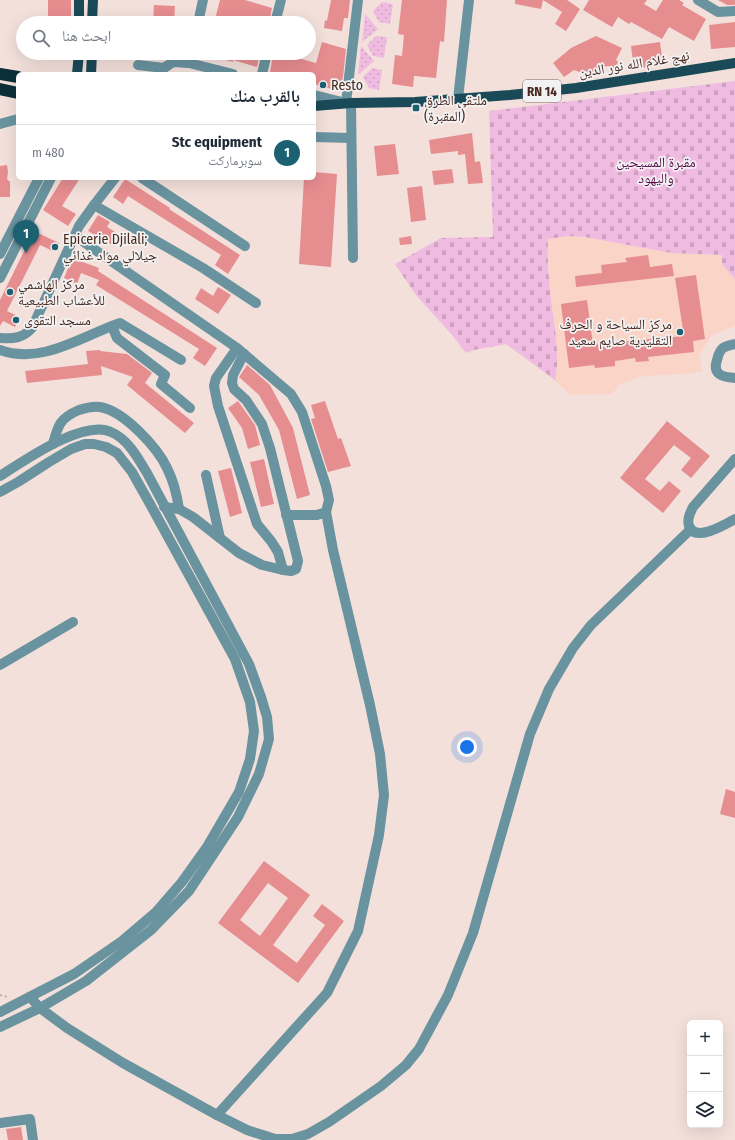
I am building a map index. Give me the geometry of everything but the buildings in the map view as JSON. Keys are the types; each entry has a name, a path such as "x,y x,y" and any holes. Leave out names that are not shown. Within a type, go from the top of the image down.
{"highway":[{"path":"0,74 16,77"},
{"path":"0,89 16,93"}],"main road":[{"path":"79,0 79,16"},
{"path":"92,16 93,0"},
{"path":"77,72 78,60"},
{"path":"91,72 92,60"},
{"name":"نهج غلام الله نور الدين","path":"349,103 415,102 576,88 735,63"},
{"name":"RN 14","path":"316,101 349,103"},
{"name":"RN 14","path":"316,106 349,103"}],"street":[{"path":"200,16 203,0"},
{"path":"277,16 281,0"},
{"path":"353,258 349,103 358,0"},
{"path":"458,98 469,0"},
{"path":"698,0 718,12 735,11"},
{"path":"138,65 164,68 173,62 182,60"},
{"path":"195,60 228,72"},
{"path":"262,72 265,60"},
{"path":"316,95 349,103"},
{"path":"0,124 16,120"},
{"path":"316,137 351,138"},
{"path":"1,248 38,180"},
{"path":"0,278 50,180"},
{"path":"0,338 19,338 27,334 32,328 79,226 113,180"},
{"path":"145,180 245,246"},
{"path":"94,205 203,268 256,303"},
{"path":"75,236 240,351 291,394 302,412 326,486 329,500 326,512 333,550 370,705 380,754 384,795 379,835 358,931 327,993 217,1115"},
{"path":"0,350 16,354 35,354 61,347 120,324 181,360"},
{"path":"112,326 117,338 165,375 161,384 190,408"},
{"path":"735,344 724,347 721,350 715,364 717,372 724,377 735,378"},
{"path":"164,507 179,509 193,517 239,552 262,565 291,571 296,569 298,561 270,448 262,424 246,400 234,389 232,383 240,351"},
{"path":"240,351 216,378 214,386 218,406 256,524 271,541 278,552 283,570"},
{"path":"53,444 58,425 71,414 85,408 100,407 116,414 139,430 167,467 179,509"},
{"path":"0,476 62,439 95,429 111,431 121,438 131,448 147,473 249,664 267,717 268,739 259,774 238,817 188,891 151,930 86,981 40,1008 0,1026"},
{"path":"0,492 71,449 85,444 94,444 106,447 117,453 132,472 235,659 250,702 254,731 250,759 239,792 206,847 182,882 156,912 122,941 74,974 0,1012"},
{"path":"735,460 692,507 689,515 689,524 690,529 694,532 700,533 718,529 735,519"},
{"path":"206,475 220,538"},
{"path":"286,515 317,515 326,512"},
{"path":"30,997 40,1008 57,1022 85,1040 217,1115 247,1130 275,1139 292,1139 308,1134 329,1122 381,1086 406,1065 419,1049 448,995 473,933 530,734 549,690 573,648 591,625 690,529"},
{"path":"0,665 73,622"},
{"path":"0,1123 30,1119 33,1140"}],"shaded area":[{"path":"569,236 607,240 671,253 722,255 722,264 735,279 735,326 711,336 699,356 702,372 639,377 620,384 612,394 570,395 555,380 557,371 555,329 549,284 548,239"}],"green space":[{"path":"382,2 393,4 390,24 379,22 373,11"},
{"path":"365,14 378,29 362,42"},
{"path":"376,36 387,37 384,58 373,56 367,45"},
{"path":"361,46 374,61 358,75"},
{"path":"372,68 382,70 379,90 369,88 363,77"},
{"name":"مقبرة المسيحين واليهود","path":"735,81 735,279 722,264 722,255 671,253 585,237 569,236 548,239 549,282 557,353 555,380 506,344 466,353 416,295 395,264 441,238 493,237 489,111"}],"place":[{"name":"Resto","path":"323,85"},
{"name":"ملتقى الطرق (المقبرة)","path":"416,108"},
{"name":"Epicerie Djilali; جيلالي مواد غذائي","path":"55,247"},
{"name":"Stc equipment","path":"26,253"},
{"name":"مركز الهاشمي للأعشاب الطبيعية","path":"10,292"},
{"name":"مسجد التقوى","path":"16,320"},
{"name":"مركز السياحة و الحرف التقليدية صايم سعيد","path":"680,332"}]}
